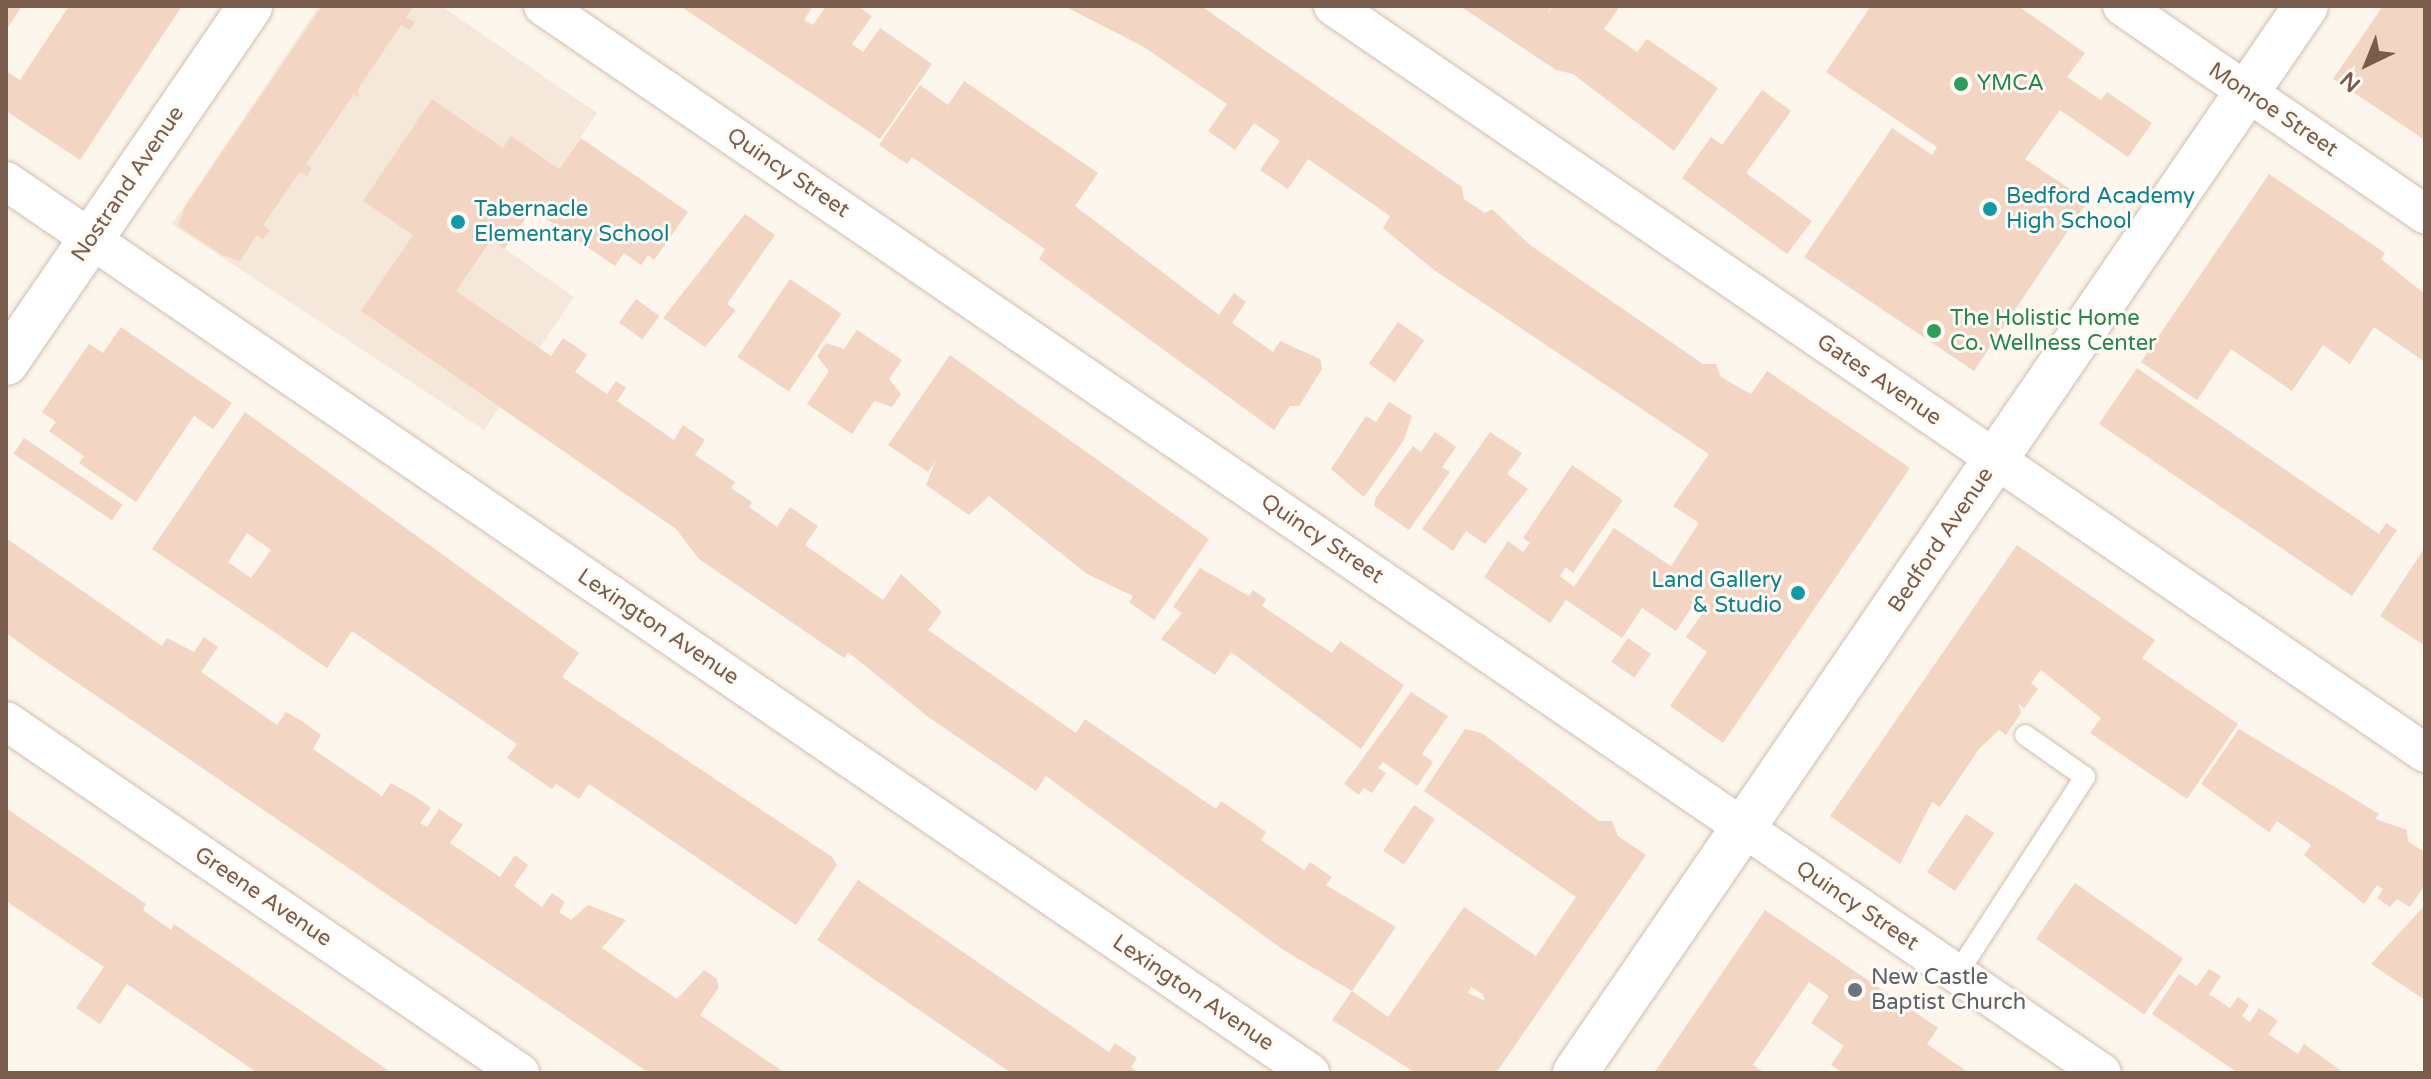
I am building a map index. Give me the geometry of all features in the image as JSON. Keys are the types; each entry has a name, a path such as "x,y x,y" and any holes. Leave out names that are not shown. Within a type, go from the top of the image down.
{"main road":[{"name":"Nostrand Avenue","path":"6,363 250,6"},
{"name":"Bedford Avenue","path":"1575,1073 2306,6"}],"street":[{"name":"Quincy Street","path":"543,6 2102,1073"},
{"name":"Gates Avenue","path":"1333,6 2425,753"},
{"name":"Monroe Street","path":"2122,6 2425,214"},
{"name":"Lexington Avenue","path":"6,181 1310,1073"},
{"name":"Greene Avenue","path":"6,721 520,1073"}],"lane":[{"path":"1957,974 2085,777 2025,735"}],"shaded area":[{"path":"319,6 441,6 597,113 505,249 574,297 484,430 172,224"}],"building":[{"path":"6,6 22,6 6,30"},
{"path":"69,6 182,6 80,160 6,111 6,71 20,80"},
{"path":"322,6 414,6 406,17 415,22 410,30 401,25 358,89 359,98 354,94 306,164 312,168 307,176 300,172 263,225 270,230 263,239 257,235 240,261 222,255 178,226 185,207"},
{"path":"680,6 813,6 804,20 813,25 826,6 857,6 872,16 852,44 863,52 880,28 932,64 880,139"},
{"path":"1064,6 1201,6 1462,187 1464,199 1485,213 1492,209 1530,245 1703,364 1716,364 1721,377 1751,394 1767,371 1910,468 1723,743 1670,706 1707,652 1686,637 1704,611 1694,604 1676,631 1642,608 1622,638 1566,600 1550,623 1484,577 1508,541 1523,552 1530,543 1523,538 1572,465 1623,500 1573,573 1566,567 1560,576 1574,587 1614,528 1671,566 1699,523 1673,506 1709,454 1434,270 1383,228 1390,216 1308,159 1288,189 1260,170 1280,141 1254,123 1235,150 1208,131 1227,104 1144,47"},
{"path":"1460,6 1551,6 1548,14 1553,6 1620,6 1604,29 1637,52 1647,39 1718,88 1674,151 1573,74 1556,70"},
{"path":"1871,6 2018,6 2085,53 2067,77 2101,100 2107,92 2152,123 2128,157 2060,110 2025,159 2088,201 1974,371 1804,257 1892,128 1932,155 1937,147 1826,72"},
{"path":"2383,6 2425,6 2425,140 2333,79"},
{"path":"964,81 1098,173 1075,206 1219,315 1234,293 1246,302 1232,323 1273,352 1280,341 1320,359 1322,369 1299,406 1290,406 1274,430 1039,259 1045,249 912,157 907,164 879,145 920,85 948,105"},
{"path":"1762,90 1791,111 1746,173 1812,221 1787,254 1682,178 1711,137 1722,145"},
{"path":"432,99 503,148 511,136 559,169 581,138 688,212 654,260 648,255 641,265 624,253 615,266 532,209 504,249 491,240 456,291 551,356 563,338 575,346 587,355 575,372 607,394 616,381 626,388 617,401 674,440 683,425 705,440 695,455 735,482 731,488 752,502 749,507 777,527 790,507 818,526 805,545 883,600 901,574 942,612 928,630 1076,733 1085,719 1216,809 1221,801 1266,832 1261,840 1304,870 1310,862 1332,877 1326,885 1396,927 1352,991 1282,949 1046,776 1036,791 927,716 848,652 844,658 699,559 676,529 361,311 413,235 363,201"},
{"path":"2269,174 2385,253 2381,259 2425,294 2425,362 2374,327 2350,364 2323,345 2292,391 2231,349 2197,400 2141,362"},
{"path":"745,214 775,235 727,304 736,310 705,347 663,318"},
{"path":"790,279 841,314 789,392 737,357"},
{"path":"636,299 659,316 642,340 619,322"},
{"path":"1398,322 1424,340 1395,382 1369,364"},
{"path":"121,327 232,403 213,429 194,416 136,502 79,463 84,456 49,431 56,422 42,412 89,344 103,353"},
{"path":"857,330 902,360 889,379 901,394 892,407 874,401 852,434 807,404 829,371 817,356 826,343 844,349"},
{"path":"950,355 1209,539 1154,620 1129,602 1133,596 1087,574 989,496 969,515 926,485 936,460 928,472 888,445"},
{"path":"2137,368 2379,534 2386,523 2397,530 2352,596 2099,424"},
{"path":"1389,402 1412,416 1404,440 1364,497 1331,469 1366,416 1376,422"},
{"path":"245,412 579,653 562,677 832,857 837,865 796,925 589,784 579,799 556,784 552,789 507,758 517,744 352,631 327,668 152,549","holes":["247,533 271,550 251,578 228,562"]},
{"path":"1435,432 1456,447 1442,467 1450,472 1409,530 1374,506 1375,499 1413,446 1421,452"},
{"path":"1490,432 1522,453 1507,474 1528,489 1485,544 1466,531 1453,551 1422,529"},
{"path":"24,438 123,505 112,520 13,454"},
{"path":"6,538 162,646 167,638 194,652 204,637 218,647 201,672 277,725 286,712 300,720 321,735 313,749 382,796 391,783 416,797 431,808 420,823 427,827 439,809 463,825 450,843 500,877 515,855 528,865 514,886 542,907 552,893 565,902 559,912 571,920 588,905 626,920 602,948 677,999 704,970 716,978 719,987 700,1015 785,1073 649,1073 38,656 6,633"},
{"path":"2017,545 2155,640 2142,658 2238,724 2187,799 2090,733 2101,718 2041,670 2031,683 2038,689 2024,708 2018,703 2021,713 2006,735 1999,730 1979,749 1940,807 1932,802 1900,864 1830,816"},
{"path":"2425,547 2425,646 2380,616"},
{"path":"1200,568 1249,596 1253,590 1266,599 1262,606 1332,653 1340,641 1404,685 1361,749 1231,652 1215,675 1161,639 1182,613 1173,607"},
{"path":"1628,638 1651,654 1634,678 1611,662"},
{"path":"1411,692 1448,716 1422,754 1433,762 1417,786 1383,762 1378,768 1386,773 1372,793 1364,788 1359,795 1344,784"},
{"path":"1465,729 1482,733 1599,821 1612,821 1618,836 1646,855 1496,1073 1416,1073 1332,1020 1352,991 1388,1017 1464,907 1536,956 1576,897 1424,791","holes":["1471,987 1483,994 1485,1001 1468,993"]},
{"path":"2239,729 2379,814 2375,819 2407,830 2408,841 2425,853 2425,885 2410,907 2397,899 2390,907 2377,898 2383,889 2377,885 2364,904 2304,855 2311,845 2277,821 2269,832 2201,784"},
{"path":"1414,805 1435,819 1404,865 1383,851"},
{"path":"6,808 146,904 143,910 171,930 174,924 392,1073 258,1073 127,984 100,1024 76,1008 104,967 6,901"},
{"path":"1966,814 1994,833 1955,891 1927,872"},
{"path":"858,880 1109,1052 1115,1043 1137,1058 1131,1067 1139,1073 1011,1073 817,940"},
{"path":"2075,883 2183,959 2144,1014 2036,939"},
{"path":"2425,905 2425,1000 2371,964"},
{"path":"1765,910 1938,1028 1927,1044 1969,1073 1843,1073 1831,1065 1844,1046 1811,1023 1829,996 1809,982 1753,1065 1765,1073 1654,1073"},
{"path":"2209,969 2221,976 2209,994 2230,1008 2238,997 2249,1005 2242,1016 2250,1022 2259,1008 2278,1021 2268,1034 2298,1054 2304,1044 2344,1073 2238,1073 2152,1014 2179,974 2197,986"}],"place":[{"name":"YMCA","path":"1961,84"},
{"name":"Bedford Academy High School","path":"1990,209"},
{"name":"Tabernacle Elementary School","path":"458,222"},
{"name":"The Holistic Home Co. Wellness Center","path":"1934,331"},
{"name":"Land Gallery & Studio","path":"1798,593"},
{"name":"New Castle Baptist Church","path":"1855,990"}]}
